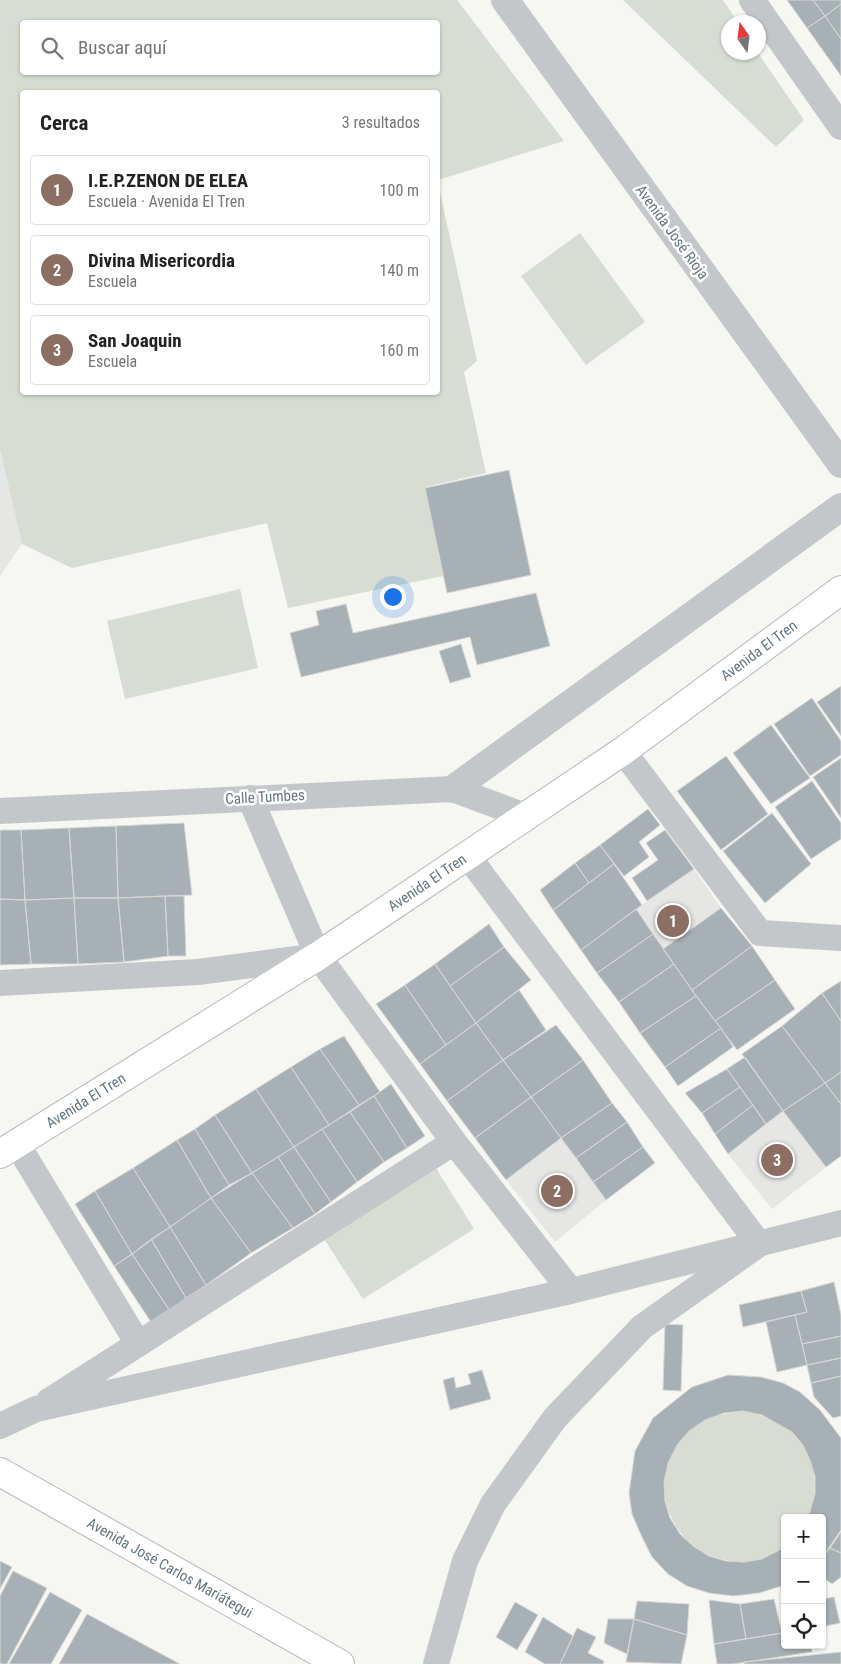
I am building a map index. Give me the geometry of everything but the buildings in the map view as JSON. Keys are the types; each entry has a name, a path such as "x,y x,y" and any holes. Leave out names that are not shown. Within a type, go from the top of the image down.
{"main road":[{"name":"Avenida El Tren","path":"8,1149 318,956 623,750 841,590"},
{"name":"Avenida José Carlos Mariátegui","path":"0,1472 339,1664"}],"street":[{"name":"Avenida José Rioja","path":"505,0 841,464"},
{"path":"752,0 840,121"},
{"path":"453,789 841,507"},
{"path":"623,750 760,933 841,938"},
{"name":"Calle Tumbes","path":"0,811 453,789 525,816"},
{"path":"250,798 318,956 454,1142 571,1291"},
{"path":"468,855 758,1244"},
{"path":"0,983 198,972 318,956"},
{"path":"0,1426 36,1409 138,1342 454,1142"},
{"path":"8,1149 138,1342"},
{"path":"36,1409 571,1291 841,1223"},
{"path":"436,1664 465,1561 493,1504 555,1418 642,1327 758,1244"}],"shaded area":[{"path":"0,0 457,0 564,141 440,179 440,90 20,90 20,395 440,395 440,192 477,361 464,372 486,473 425,487 443,576 288,608 267,523 72,568 22,544 0,450"},
{"path":"623,0 723,0 733,15 721,15 721,60 763,60 804,120 776,147"},
{"path":"580,233 645,322 586,365 521,276"},
{"path":"0,450 22,544 0,576"},
{"path":"240,589 258,668 125,699 107,621"},
{"path":"694,869 721,908 663,949 636,909"},
{"path":"783,1111 826,1167 772,1209 728,1154"},
{"path":"561,1138 606,1200 555,1242 506,1180"},
{"path":"436,1168 474,1229 363,1299 324,1239"},
{"path":"743,1411 769,1418 781,1424 800,1440 811,1461 815,1484 809,1514 781,1514 781,1550 767,1557 734,1561 708,1555 688,1541 674,1523 666,1501 665,1478 671,1456 684,1436 706,1420 724,1414"}],"place":[{"name":"I.E.P.ZENON DE ELEA","path":"673,921"},
{"name":"San Joaquin","path":"777,1160"},
{"name":"Divina Misericordia","path":"557,1191"}]}
